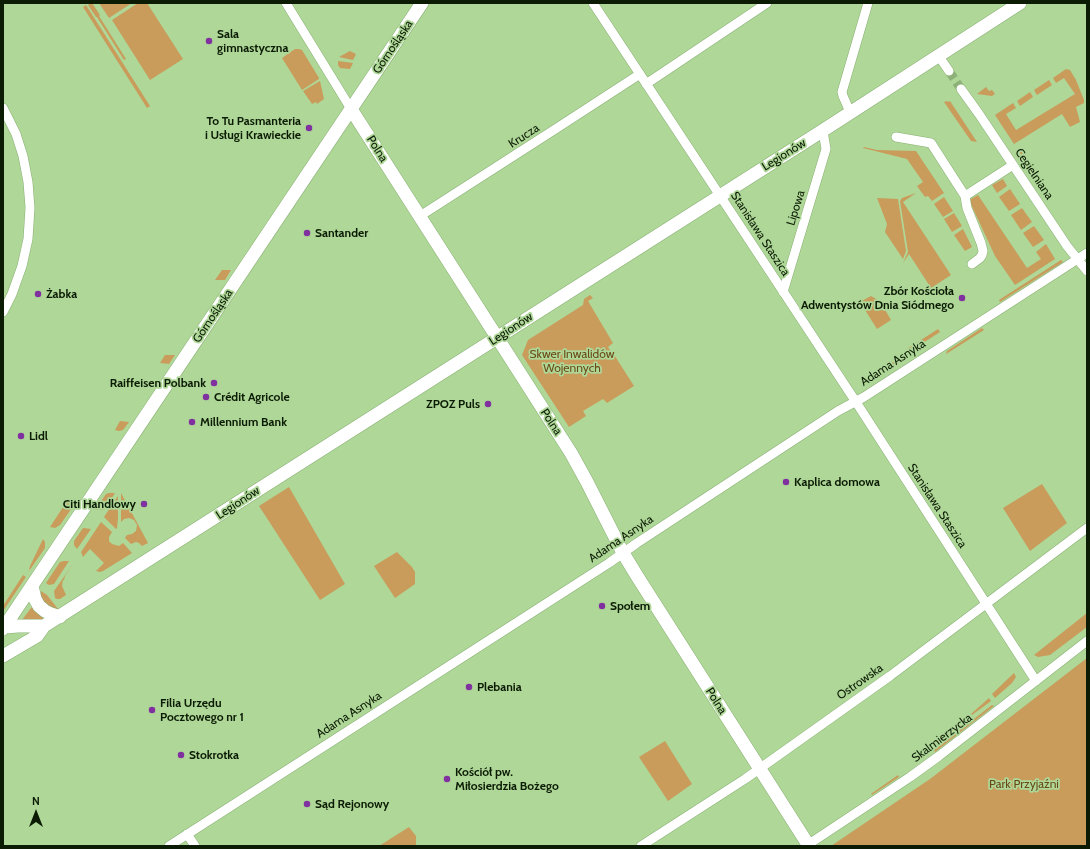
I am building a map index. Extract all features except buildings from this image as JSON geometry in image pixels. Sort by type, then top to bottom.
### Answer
[{"type":"street","name":"Polna","points":[[286,3],[351,109],[571,453],[623,553],[641,583],[808,846]]},
{"type":"street","name":"Górnośląska","points":[[4,628],[422,3]]},
{"type":"street","name":"Stanisława Staszica","points":[[593,3],[856,402],[1036,681]]},
{"type":"street","points":[[646,84],[767,3]]},
{"type":"street","points":[[850,112],[842,92],[868,3]]},
{"type":"street","name":"Legionów","points":[[3,656],[37,636],[44,626],[822,131],[1020,3]]},
{"type":"street","points":[[938,56],[949,71]]},
{"type":"street","name":"Krucza","points":[[420,216],[640,74]]},
{"type":"street","name":"Cegielniana","points":[[961,89],[1067,246],[1087,271]]},
{"type":"street","points":[[3,108],[16,134],[23,156],[28,182],[30,214],[28,239],[22,266],[15,287],[3,312]]},
{"type":"street","name":"Lipowa","points":[[783,292],[826,149],[822,131]]},
{"type":"street","points":[[896,137],[931,143],[966,196],[967,208],[983,251],[980,258],[972,264]]},
{"type":"street","points":[[966,196],[1013,165]]},
{"type":"street","name":"Adama Asnyka","points":[[169,846],[584,579],[838,411],[856,402],[1087,253]]},
{"type":"street","name":"Ostrowska","points":[[641,846],[759,768],[890,676],[1087,528]]},
{"type":"street","points":[[32,586],[35,599],[39,606],[45,611],[60,617]]},
{"type":"street","points":[[4,628],[18,626],[44,626]]},
{"type":"street","points":[[4,628],[11,635],[24,643]]},
{"type":"street","name":"Skalmierzycka","points":[[808,846],[939,756],[1087,642]]},
{"type":"street","points":[[187,834],[195,846]]},
{"type":"green space","points":[[91,3],[100,15],[99,16],[126,59],[124,60],[88,5]]},
{"type":"green space","points":[[99,3],[132,3],[109,18]]},
{"type":"green space","points":[[138,3],[147,3],[183,59],[150,80],[112,20]]},
{"type":"green space","points":[[86,5],[150,106],[147,108],[83,7]]},
{"type":"green space","points":[[295,49],[302,50],[319,78],[302,90],[282,58]]},
{"type":"green space","points":[[350,51],[356,54],[353,60],[339,57]]},
{"type":"green space","points":[[338,61],[353,63],[350,69],[340,68]]},
{"type":"green space","points":[[1066,69],[1070,70],[1076,80],[1084,100],[1084,103],[1076,107],[1080,122],[1070,127],[1062,114],[1014,144],[995,115],[1013,103],[1016,108],[1006,114],[1016,130],[1075,94],[1064,78],[1056,83],[1053,78]]},
{"type":"green space","points":[[1049,80],[1052,85],[1037,95],[1034,90]]},
{"type":"green space","points":[[320,81],[324,99],[317,104],[316,102],[312,104],[303,91]]},
{"type":"green space","points":[[986,87],[989,91],[992,90],[995,94],[992,96],[977,94]]},
{"type":"green space","points":[[1030,92],[1033,97],[1020,106],[1017,101]]},
{"type":"green space","points":[[950,101],[977,142],[971,141],[944,102]]},
{"type":"green space","points":[[863,148],[877,150],[916,151],[944,193],[932,201],[928,196],[925,197],[917,186],[923,182],[907,159]]},
{"type":"green space","points":[[1020,149],[1034,171],[1032,172],[1018,150]]},
{"type":"green space","points":[[1003,179],[1007,186],[997,193],[992,185]]},
{"type":"green space","points":[[1010,189],[1020,204],[1009,211],[999,197]]},
{"type":"green space","points":[[916,193],[903,202],[951,275],[931,288],[909,254],[903,263],[908,252],[900,201],[902,198]]},
{"type":"green space","points":[[978,195],[1027,268],[1041,259],[1036,252],[1046,244],[1055,259],[1015,285],[995,256],[969,200]]},
{"type":"green space","points":[[944,197],[953,211],[943,217],[934,204]]},
{"type":"green space","points":[[877,198],[898,199],[906,251],[903,259],[885,232],[887,224]]},
{"type":"green space","points":[[1022,208],[1032,222],[1021,230],[1011,215]]},
{"type":"green space","points":[[954,213],[962,226],[952,232],[944,219]]},
{"type":"green space","points":[[1034,226],[1044,240],[1033,247],[1023,233]]},
{"type":"green space","points":[[963,229],[972,247],[965,251],[954,235]]},
{"type":"green space","points":[[1061,260],[1063,262],[1000,302],[999,300]]},
{"type":"green space","points":[[222,270],[231,270],[225,280],[215,280]]},
{"type":"green space","name":"Skwer Inwalidów Wojennych","points":[[590,295],[593,298],[588,301],[613,343],[608,347],[634,386],[607,403],[603,399],[583,411],[586,416],[569,427],[522,355],[528,340],[583,305],[584,299]]},
{"type":"green space","points":[[871,296],[880,301],[891,320],[877,329],[860,302]]},
{"type":"green space","points":[[982,328],[984,330],[946,354],[947,351]]},
{"type":"green space","points":[[938,329],[940,332],[909,352],[907,349]]},
{"type":"green space","points":[[904,354],[907,358],[888,370],[887,367],[890,364]]},
{"type":"green space","points":[[165,355],[175,355],[169,364],[160,363]]},
{"type":"green space","points":[[120,421],[129,422],[123,430],[115,430]]},
{"type":"green space","points":[[1042,484],[1067,523],[1030,551],[1003,508]]},
{"type":"green space","points":[[289,487],[345,584],[320,600],[259,506]]},
{"type":"green space","points":[[115,493],[104,510],[95,510],[106,494]]},
{"type":"green space","points":[[121,493],[148,543],[142,546],[136,542],[131,544],[125,538],[127,535],[136,531],[137,525],[134,520],[129,518],[124,519],[121,522]]},
{"type":"green space","points":[[118,496],[118,518],[116,529],[104,517]]},
{"type":"green space","points":[[67,501],[76,502],[60,525],[55,528],[50,527]]},
{"type":"green space","points":[[101,522],[112,532],[109,537],[109,541],[112,544],[119,546],[123,543],[132,553],[100,572],[96,571],[104,563],[90,549],[83,557],[81,552]]},
{"type":"green space","points":[[83,528],[91,529],[77,549],[74,545],[74,541]]},
{"type":"green space","points":[[43,539],[45,542],[45,548],[29,571],[30,566]]},
{"type":"green space","points":[[397,552],[415,572],[415,584],[395,598],[374,566]]},
{"type":"green space","points":[[69,561],[54,584],[49,585],[46,583],[60,562]]},
{"type":"green space","points":[[73,564],[63,580],[62,586],[66,595],[60,599],[57,599],[55,598],[54,591]]},
{"type":"green space","points":[[23,575],[26,577],[3,611],[3,606]]},
{"type":"green space","points":[[41,591],[47,595],[58,609],[52,609],[41,600]]},
{"type":"green space","points":[[33,607],[44,618],[37,621],[22,620],[31,608]]},
{"type":"green space","points":[[1087,613],[1087,627],[1050,655],[1038,657],[1034,655]]},
{"type":"green space","name":"Park Przyjaźni","points":[[1087,658],[1087,846],[831,846],[930,779]]},
{"type":"green space","points":[[1014,673],[1016,677],[1012,683],[995,698],[992,694]]},
{"type":"green space","points":[[989,698],[991,701],[972,715],[971,714]]},
{"type":"green space","points":[[992,705],[994,706],[935,752],[934,750]]},
{"type":"green space","points":[[665,741],[692,784],[668,801],[639,757]]},
{"type":"green space","points":[[898,775],[899,777],[872,795],[871,794]]},
{"type":"green space","points":[[409,827],[416,836],[416,846],[379,846]]},
{"type":"tunnel","points":[[949,71],[961,89]]},
{"type":"place","name":"Sala gimnastyczna","points":[[209,41]]},
{"type":"place","name":"To Tu Pasmanteria i Usługi Krawieckie","points":[[309,128]]},
{"type":"place","name":"Santander","points":[[307,233]]},
{"type":"place","name":"Żabka","points":[[38,294]]},
{"type":"place","name":"Zbór Kościoła Adwentystów Dnia Siódmego","points":[[962,298]]},
{"type":"place","name":"Raiffeisen Polbank","points":[[214,383]]},
{"type":"place","name":"Crédit Agricole","points":[[206,397]]},
{"type":"place","name":"ZPOZ Puls","points":[[488,404]]},
{"type":"place","name":"Millennium Bank","points":[[192,422]]},
{"type":"place","name":"Lidl","points":[[21,436]]},
{"type":"place","name":"Kaplica domowa","points":[[786,482]]},
{"type":"place","name":"Citi Handlowy","points":[[144,504]]},
{"type":"place","name":"Społem","points":[[602,606]]},
{"type":"place","name":"Plebania","points":[[469,687]]},
{"type":"place","name":"Filia Urzędu Pocztowego nr 1","points":[[152,710]]},
{"type":"place","name":"Stokrotka","points":[[181,755]]},
{"type":"place","name":"Kościół pw. Miłosierdzia Bożego","points":[[447,779]]},
{"type":"place","name":"Sąd Rejonowy","points":[[307,804]]}]
